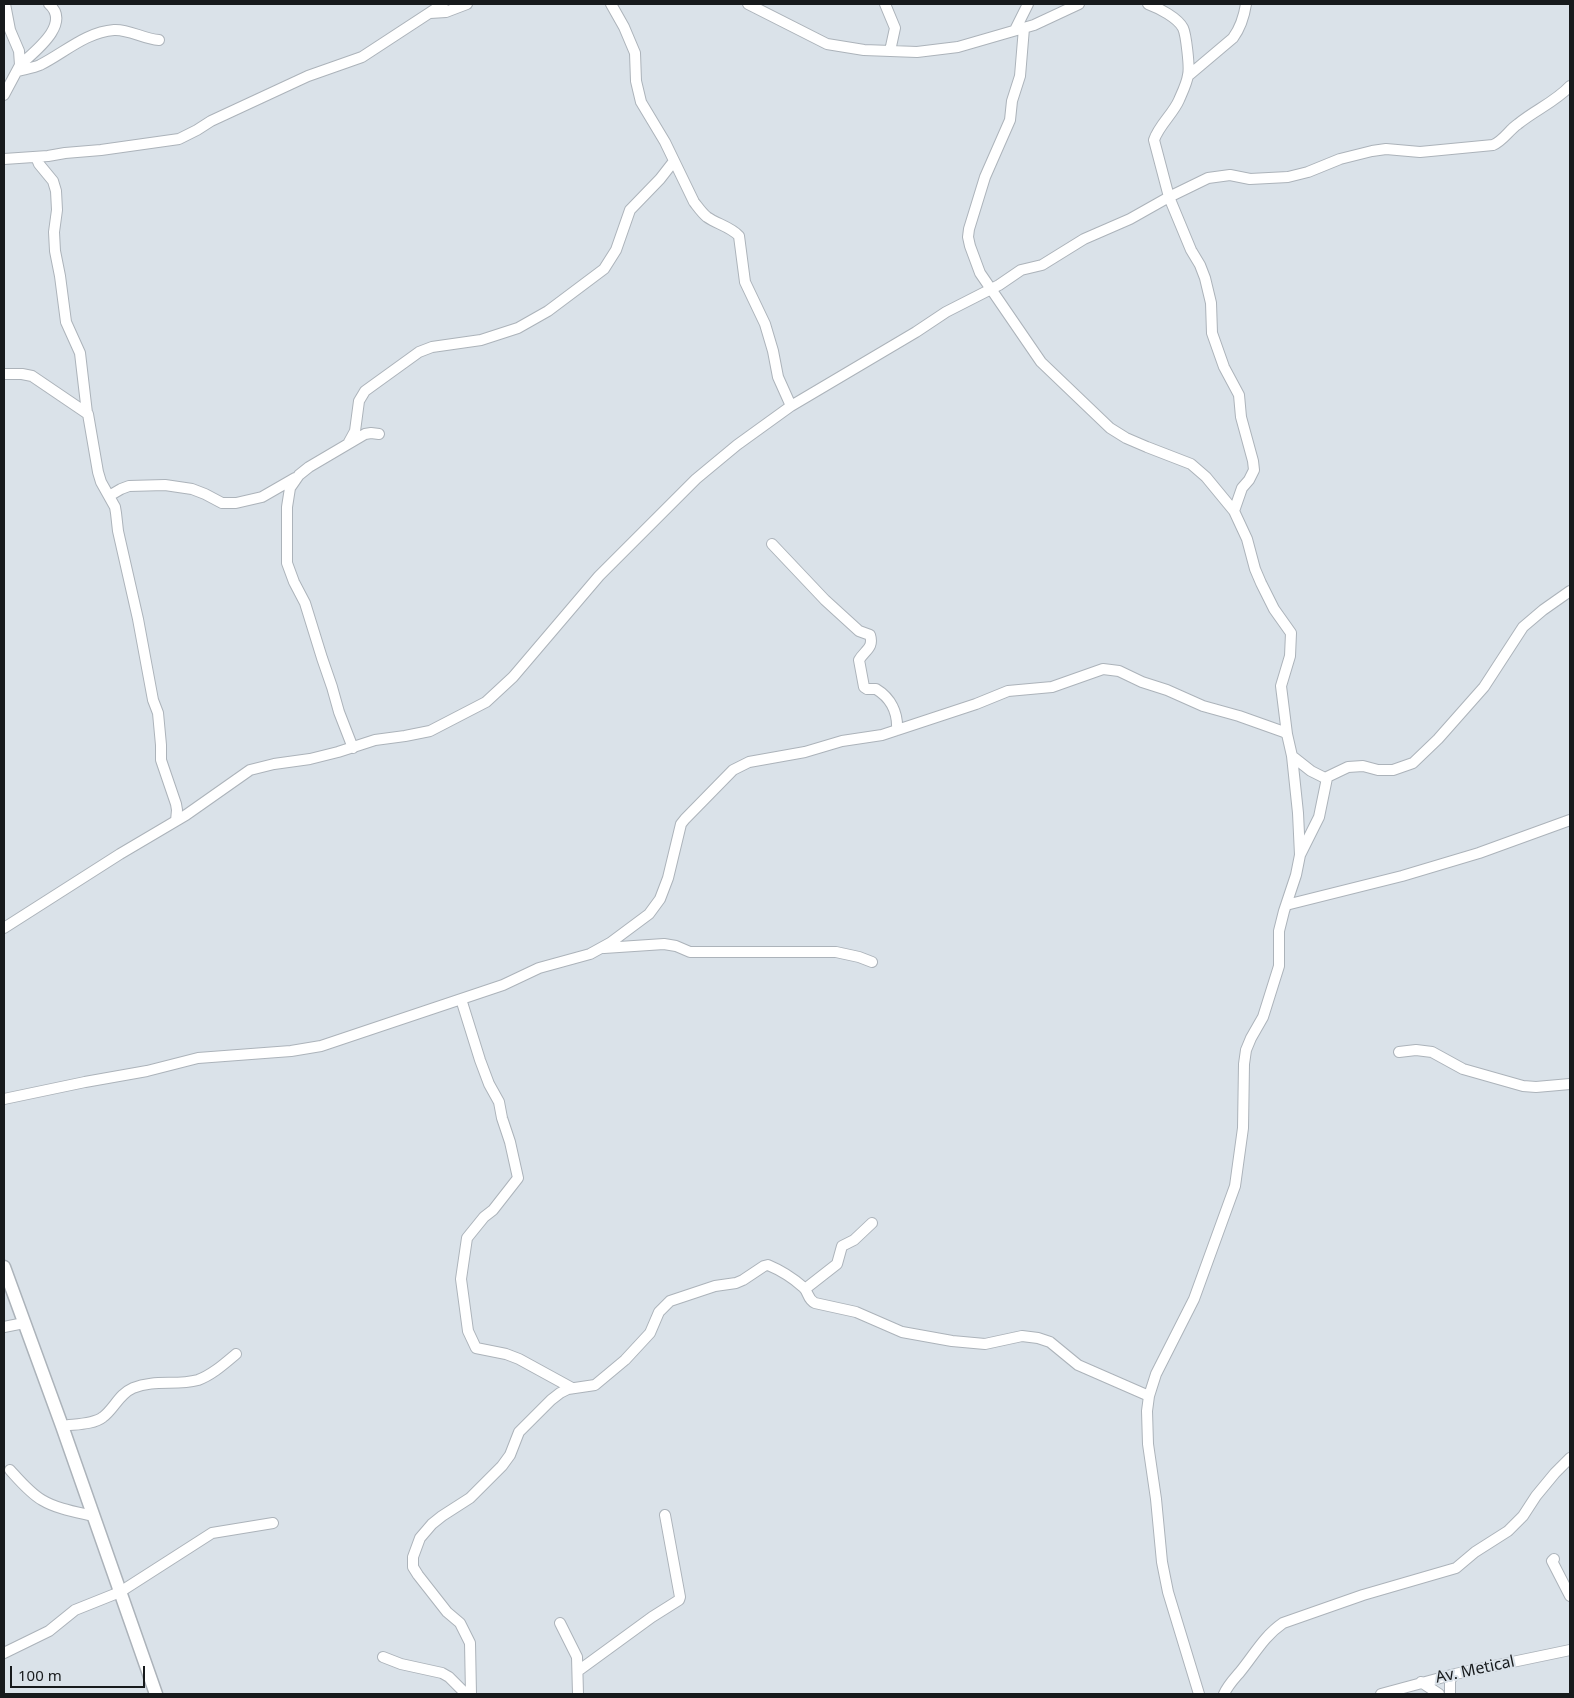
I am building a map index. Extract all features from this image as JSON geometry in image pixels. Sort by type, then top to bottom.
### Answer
[{"type":"street","points":[[5,4],[10,30],[18,51],[19,68]]},
{"type":"street","points":[[4,95],[19,68],[52,34],[56,22],[53,8],[49,4]]},
{"type":"street","points":[[4,159],[101,150],[179,139],[211,121],[308,76],[362,57],[443,4]]},
{"type":"street","points":[[430,13],[446,12],[467,4]]},
{"type":"street","points":[[611,4],[624,27],[634,53],[636,80],[641,102],[674,161],[694,202],[703,214],[735,232],[738,236],[745,282],[764,324],[778,377],[791,406]]},
{"type":"street","points":[[748,4],[827,44],[864,50],[890,51],[937,51],[958,47],[1045,21],[1079,4]]},
{"type":"street","points":[[885,4],[895,28],[890,51]]},
{"type":"street","points":[[1028,4],[1020,29],[1020,76],[1012,101],[1010,120],[985,177],[968,237],[978,268],[1041,362],[1110,428],[1126,438],[1191,464],[1206,477],[1234,511],[1247,539],[1261,583],[1274,609],[1291,633],[1290,656],[1281,686],[1287,734],[1292,756],[1300,856]]},
{"type":"street","points":[[1148,4],[1163,11],[1184,29],[1188,76],[1178,102],[1154,140],[1169,197],[1205,278],[1212,309],[1212,332],[1224,367],[1239,395],[1241,417],[1254,461],[1254,470],[1239,494],[1234,511]]},
{"type":"street","points":[[1188,76],[1228,44],[1238,32],[1244,17],[1246,4]]},
{"type":"street","points":[[19,68],[40,65],[77,43],[102,32],[126,31],[149,40],[159,40]]},
{"type":"street","points":[[5,926],[176,821],[245,773],[256,768],[310,759],[354,748],[375,740],[430,731],[486,702],[518,671],[599,576],[696,478],[737,444],[791,406],[916,332],[946,312],[991,290],[1021,270],[1042,265],[1084,239],[1130,219],[1208,178],[1225,175],[1250,178],[1288,177],[1308,172],[1340,159],[1386,149],[1414,153],[1494,145],[1517,124],[1559,97],[1570,86]]},
{"type":"street","points":[[36,157],[39,164],[53,181],[56,191],[55,250],[66,322],[80,353],[87,413],[98,472],[116,513],[118,531],[138,618],[153,700],[158,713],[161,760],[178,810],[176,821]]},
{"type":"street","points":[[349,442],[355,431],[359,401],[365,391],[419,352],[432,347],[481,340],[518,328],[548,311],[604,269],[616,250],[630,210],[660,179],[674,161]]},
{"type":"street","points":[[4,374],[32,376],[41,380],[72,405],[87,413]]},
{"type":"street","points":[[109,496],[129,486],[165,485],[181,489],[192,489],[222,503],[236,503],[262,497],[299,475],[319,459],[365,434],[371,432],[379,434]]},
{"type":"street","points":[[299,475],[290,488],[287,501],[288,563],[294,582],[305,603],[339,712],[354,748]]},
{"type":"street","points":[[772,544],[830,605],[859,631],[870,635],[871,646],[859,660],[864,687],[876,689],[888,699],[898,718],[898,730]]},
{"type":"street","points":[[1327,778],[1348,767],[1363,766],[1378,770],[1394,770],[1413,763],[1438,739],[1484,687],[1523,627],[1570,591]]},
{"type":"street","points":[[4,1099],[156,1069],[198,1058],[291,1052],[321,1046],[518,979],[549,964],[573,959],[603,948],[642,920],[655,907],[668,878],[681,824],[733,770],[740,765],[758,759],[805,752],[898,730],[976,704],[1008,691],[1052,687],[1103,669],[1119,671],[1203,706],[1279,729],[1287,734]]},
{"type":"street","points":[[1292,756],[1311,771],[1327,778]]},
{"type":"street","points":[[1199,1694],[1168,1592],[1162,1562],[1148,1444],[1147,1411],[1149,1396],[1156,1374],[1194,1299],[1235,1186],[1243,1128],[1246,1050],[1263,1017],[1279,966],[1279,931],[1300,856],[1319,817],[1327,778]]},
{"type":"street","points":[[1286,905],[1402,876],[1479,853],[1570,820]]},
{"type":"street","points":[[603,948],[664,944],[676,946],[690,952],[836,952],[872,962]]},
{"type":"street","points":[[460,999],[489,1084],[499,1102],[518,1178],[493,1210],[484,1217],[466,1238],[461,1279],[468,1332],[476,1348],[506,1354],[519,1359],[572,1388]]},
{"type":"street","points":[[1399,1052],[1416,1050],[1432,1052],[1463,1069],[1522,1086],[1536,1087],[1570,1084]]},
{"type":"street","points":[[805,1289],[837,1264],[842,1246],[854,1240],[872,1223]]},
{"type":"street","points":[[470,1694],[470,1642],[460,1623],[447,1612],[414,1571],[412,1562],[420,1538],[432,1524],[470,1498],[502,1466],[510,1455],[520,1432],[560,1393],[572,1388],[595,1385],[625,1360],[650,1333],[659,1312],[670,1301],[715,1286],[736,1283],[766,1265],[790,1278],[805,1289],[811,1301],[856,1312],[902,1332],[971,1344],[985,1344],[1022,1336],[1038,1338],[1050,1342],[1078,1366],[1149,1396]]},
{"type":"street","points":[[4,1267],[156,1694]]},
{"type":"street","points":[[4,1327],[24,1322]]},
{"type":"street","points":[[62,1426],[98,1420],[126,1392],[134,1388],[158,1382],[191,1381],[205,1377],[213,1373],[236,1354]]},
{"type":"street","points":[[1224,1694],[1252,1654],[1283,1623],[1363,1595],[1456,1568],[1475,1552],[1508,1531],[1523,1516],[1536,1496],[1570,1458]]},
{"type":"street","points":[[10,1470],[26,1488],[42,1500],[93,1516]]},
{"type":"street","points":[[578,1671],[652,1617],[679,1600],[665,1515]]},
{"type":"street","points":[[4,1653],[49,1631],[75,1610],[120,1592],[212,1533],[273,1523]]},
{"type":"street","points":[[1554,1559],[1552,1561],[1554,1566],[1570,1596]]},
{"type":"street","points":[[560,1623],[577,1658],[578,1694]]},
{"type":"street","name":"Av. Metical","points":[[1381,1694],[1455,1674],[1570,1650]]},
{"type":"street","points":[[383,1657],[401,1664],[442,1673],[449,1677],[466,1694]]},
{"type":"street","points":[[1450,1694],[1450,1680],[1455,1674]]},
{"type":"street","points":[[1421,1682],[1439,1694]]}]
